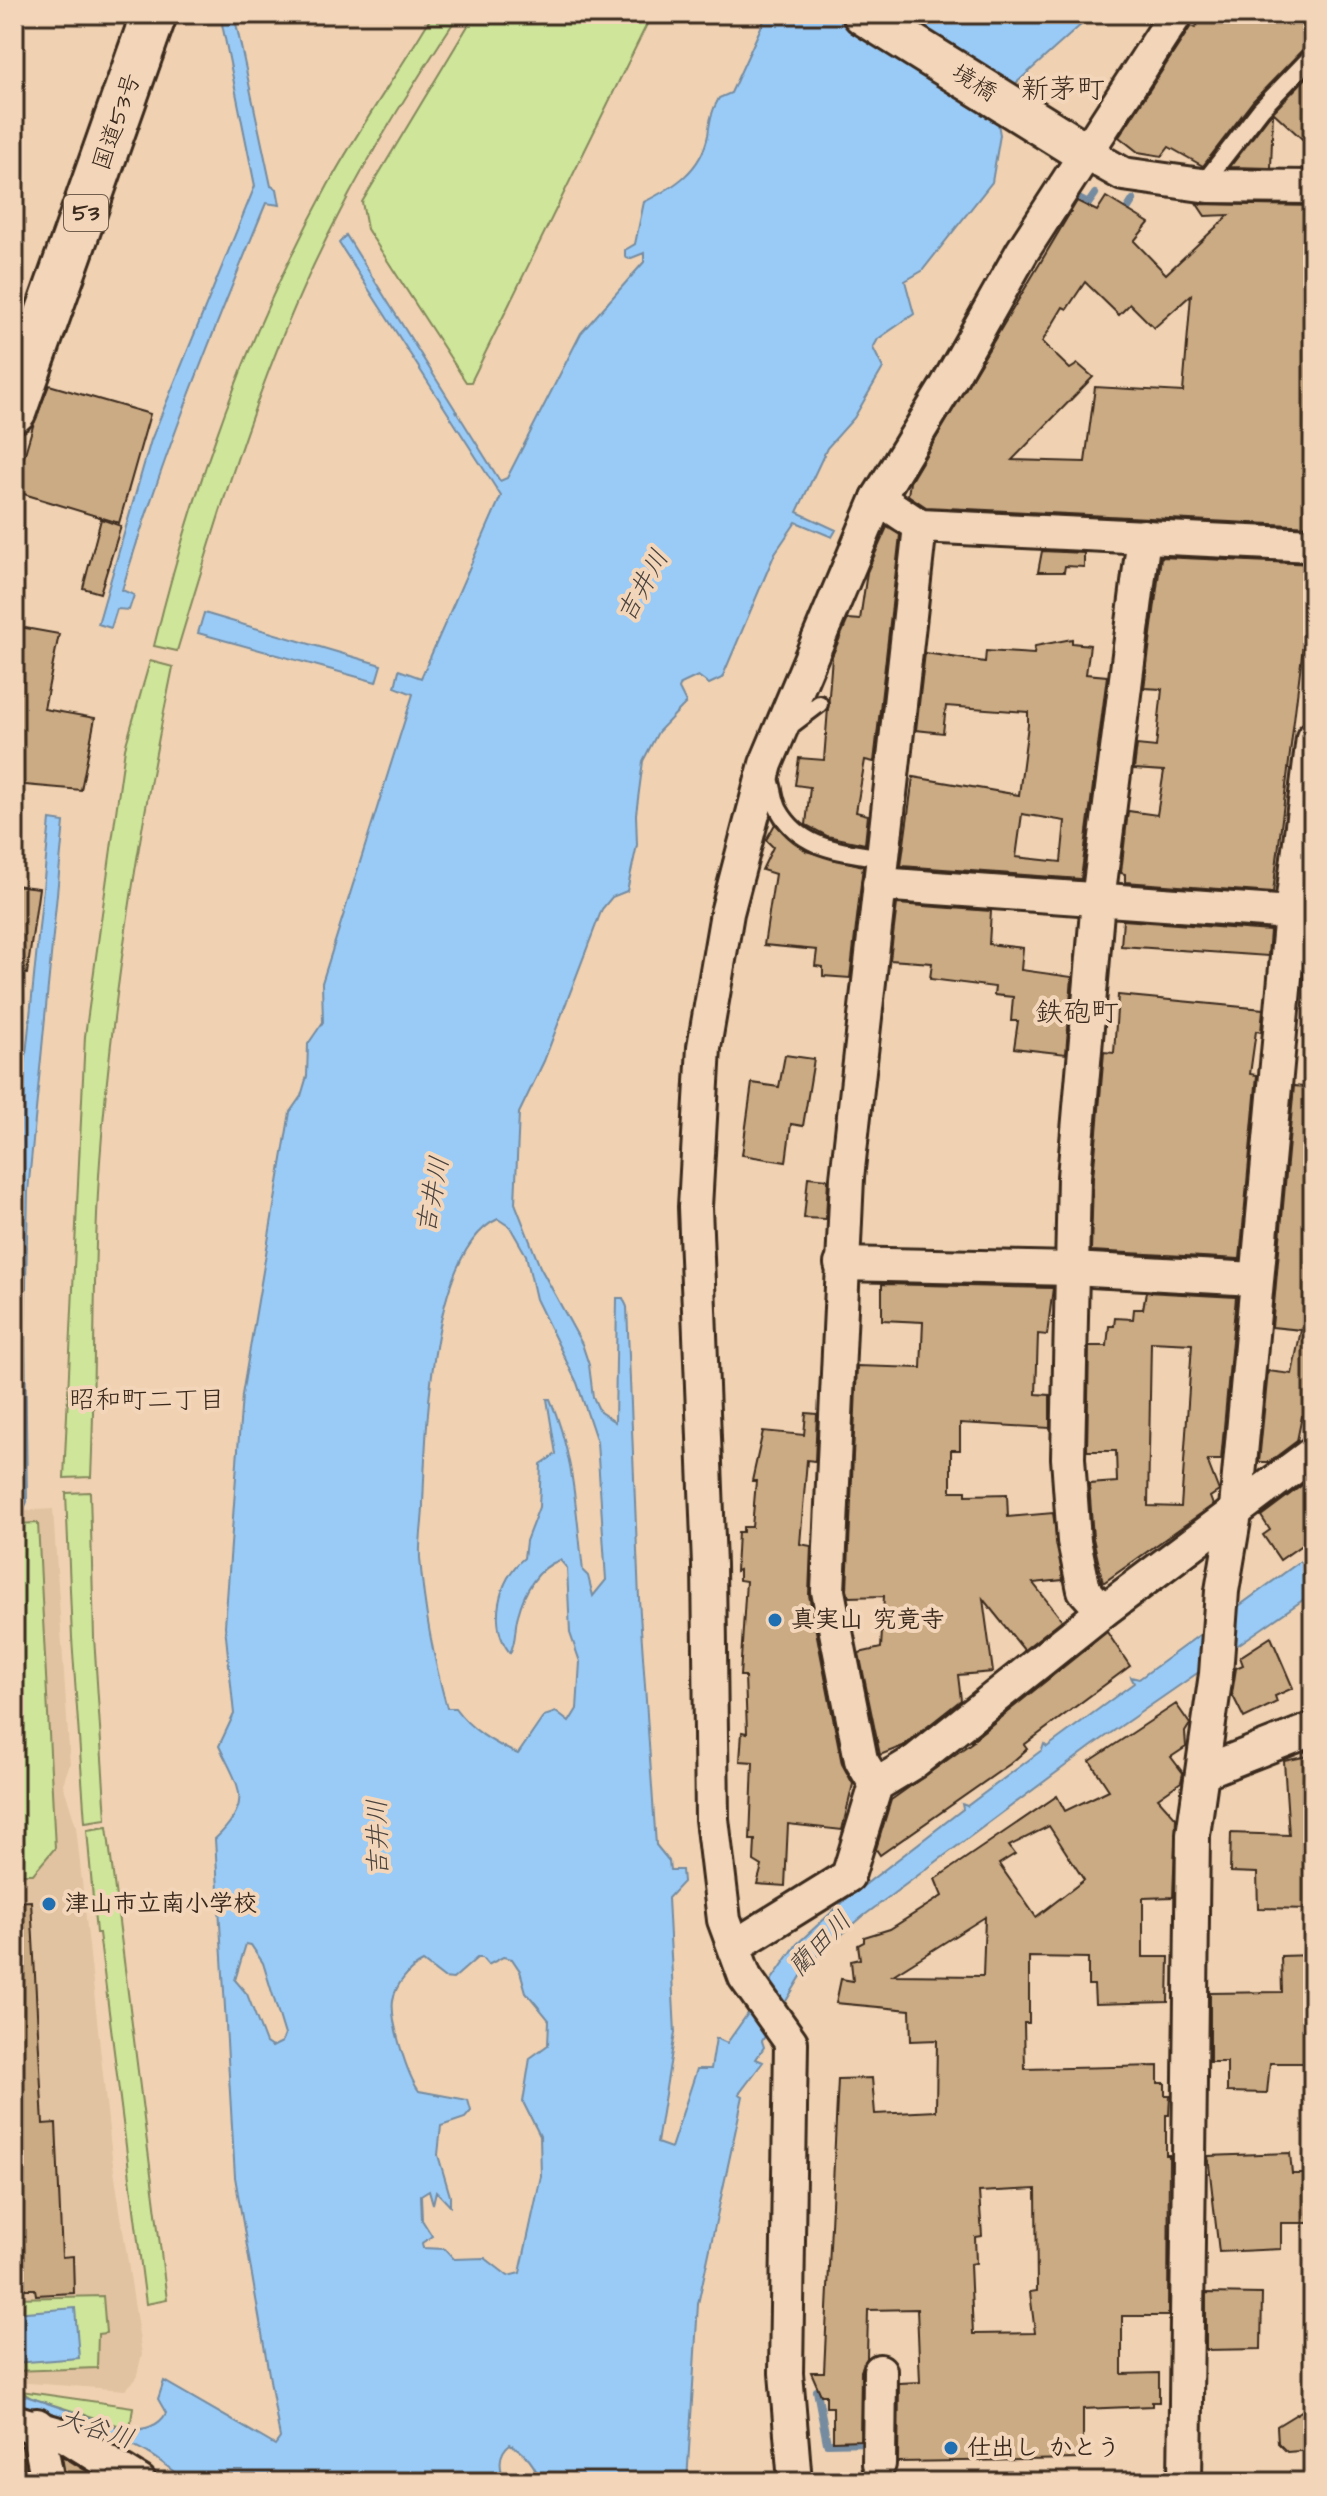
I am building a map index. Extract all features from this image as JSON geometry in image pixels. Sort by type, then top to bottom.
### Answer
[{"type":"highway","name":"国道53号","points":[[14,410],[154,14]]},
{"type":"street","name":"境橋","points":[[863,14],[1084,152]]},
{"type":"street","points":[[795,2482],[786,2373],[791,2042],[745,1977],[724,1920],[718,1891],[712,1819],[709,1565],[695,1207],[704,1047],[727,913],[764,771],[878,498],[1084,152],[1176,14]]},
{"type":"street","points":[[1084,152],[1123,174],[1202,185],[1313,187]]},
{"type":"street","points":[[878,498],[920,526],[1313,545]]},
{"type":"street","points":[[876,1785],[861,1760],[828,1591],[841,1264],[880,871],[920,526]]},
{"type":"street","points":[[1103,1611],[1084,1590],[1074,1541],[1068,1458],[1072,1269],[1080,1085],[1098,900],[1144,536]]},
{"type":"street","points":[[1185,2482],[1193,1835],[1216,1674],[1222,1591],[1236,1508],[1291,913],[1313,738]]},
{"type":"street","points":[[880,871],[1098,900],[1291,913]]},
{"type":"street","points":[[841,1264],[1072,1269],[1255,1279]]},
{"type":"street","points":[[735,1946],[848,1876],[876,1785],[914,1762],[1103,1611],[1313,1453]]},
{"type":"street","points":[[1203,1772],[1313,1729]]},
{"type":"street","points":[[879,2464],[880,2371]]},
{"type":"street","points":[[26,2423],[48,2482]]},
{"type":"street","points":[[26,2423],[66,2436],[140,2482]]},
{"type":"lane","points":[[1306,14],[1313,21]]},
{"type":"lane","points":[[1202,185],[1261,109],[1313,55]]},
{"type":"lane","points":[[781,725],[790,726],[819,704]]},
{"type":"lane","points":[[764,771],[771,777],[780,811],[801,837],[880,871]]},
{"type":"shaded area","name":"津山市立南小学校","points":[[53,1509],[70,1763],[63,1784],[76,1826],[112,2157],[142,2354],[136,2379],[125,2390],[14,2382],[14,1511]]},
{"type":"green space","points":[[433,14],[459,14],[367,161],[290,318],[248,427],[177,651],[154,646],[205,468],[273,295],[340,163]]},
{"type":"green space","points":[[475,14],[649,14],[649,20],[471,382],[466,382],[367,229],[362,202]]},
{"type":"green space","points":[[150,661],[173,667],[128,913],[105,1099],[96,1240],[91,1477],[64,1478],[85,1036],[125,748]]},
{"type":"green space","points":[[90,1492],[94,1637],[106,1819],[85,1822],[66,1493]]},
{"type":"green space","points":[[38,1523],[55,1848],[33,1874],[14,1874],[14,1524]]},
{"type":"green space","points":[[107,1827],[167,2300],[146,2304],[99,1933],[96,1933],[87,1830]]},
{"type":"green space","points":[[103,2296],[106,2333],[98,2334],[97,2368],[14,2371],[14,2298]]},
{"type":"green space","points":[[21,2391],[133,2407],[130,2429],[31,2398]]},
{"type":"water","points":[[220,14],[234,14],[271,186],[277,189],[280,205],[266,203],[227,299],[137,541],[122,590],[134,595],[129,610],[117,609],[111,628],[98,624],[151,440],[255,186]]},
{"type":"water","points":[[767,14],[1093,14],[1015,84],[998,123],[1000,135],[992,182],[922,271],[905,281],[914,314],[878,339],[873,348],[883,368],[854,418],[827,448],[797,512],[836,530],[832,537],[796,522],[775,553],[722,678],[709,684],[698,676],[681,684],[679,689],[686,703],[658,732],[643,761],[636,814],[637,845],[627,891],[612,897],[602,909],[544,1061],[519,1113],[515,1203],[540,1267],[582,1344],[589,1365],[593,1397],[600,1412],[615,1422],[617,1298],[623,1298],[627,1307],[639,1599],[656,1845],[669,1861],[670,1870],[682,1870],[683,1882],[668,1898],[675,2033],[657,2143],[671,2148],[697,2069],[711,2069],[716,2038],[727,2043],[797,1944],[854,1892],[854,1885],[858,1890],[963,1809],[962,1804],[967,1806],[1042,1750],[1044,1744],[1047,1747],[1134,1683],[1131,1677],[1139,1679],[1313,1552],[1313,1593],[1092,1746],[862,1917],[809,1963],[762,2041],[764,2047],[756,2059],[763,2062],[739,2094],[743,2096],[698,2304],[687,2482],[538,2482],[529,2460],[510,2444],[501,2457],[504,2482],[190,2482],[153,2456],[117,2438],[14,2412],[14,2392],[129,2431],[150,2426],[163,2418],[166,2413],[158,2399],[164,2381],[275,2445],[280,2438],[235,2177],[215,1839],[235,1815],[239,1804],[237,1784],[219,1746],[234,1714],[225,1626],[242,1395],[290,1112],[301,1096],[307,1076],[308,1044],[323,1022],[322,983],[413,694],[395,687],[399,670],[421,678],[501,496],[339,243],[346,235],[500,481],[507,478],[581,333],[644,262],[644,253],[629,259],[625,257],[625,250],[635,244],[644,202],[676,184],[693,168],[704,148],[716,103],[719,98],[731,93]],"holes":[[[498,1219],[510,1227],[526,1255],[536,1299],[577,1383],[597,1442],[606,1580],[593,1596],[588,1576],[583,1571],[573,1484],[564,1441],[550,1399],[547,1399],[556,1454],[541,1464],[539,1507],[526,1541],[524,1558],[502,1590],[499,1630],[510,1653],[528,1590],[538,1575],[560,1560],[567,1568],[570,1633],[580,1662],[577,1709],[569,1722],[556,1712],[544,1716],[518,1754],[483,1735],[455,1708],[447,1708],[430,1634],[420,1558],[430,1393],[445,1305],[458,1267],[475,1237]],[[246,1944],[251,1945],[263,1963],[285,2035],[282,2042],[272,2047],[266,2043],[247,1994],[235,1980]],[[503,1957],[512,1959],[520,1971],[526,1992],[549,2020],[548,2045],[530,2058],[523,2102],[540,2136],[541,2176],[520,2273],[508,2276],[485,2258],[454,2259],[445,2249],[423,2248],[422,2243],[432,2236],[422,2220],[421,2195],[429,2190],[433,2204],[436,2191],[450,2206],[438,2155],[441,2126],[465,2118],[471,2111],[468,2100],[419,2091],[400,2047],[393,2009],[400,1983],[423,1962],[444,1978],[453,1979],[477,1958],[482,1958],[488,1965]]]},
{"type":"water","points":[[204,613],[381,665],[376,682],[198,633]]},
{"type":"water","points":[[50,820],[64,822],[28,1192],[25,1333],[27,1502],[24,1508],[14,1508],[14,1225],[21,1104]]},
{"type":"water","points":[[75,2308],[79,2358],[14,2363],[14,2313]]},
{"type":"building","points":[[1205,14],[1217,23],[1223,14],[1295,14],[1305,29],[1313,32],[1313,44],[1305,47],[1253,101],[1203,166],[1169,147],[1162,156],[1138,152],[1119,137],[1191,26],[1195,28]]},
{"type":"building","points":[[1313,71],[1313,149],[1273,112],[1271,168],[1230,167],[1269,116]]},
{"type":"building","points":[[1106,197],[1149,223],[1134,241],[1166,274],[1229,215],[1205,216],[1197,204],[1313,206],[1313,526],[926,507],[908,495],[910,482],[1077,201],[1097,211]],"holes":[[[1085,282],[1119,315],[1130,304],[1154,328],[1191,295],[1183,392],[1095,387],[1085,462],[1012,460],[1093,377],[1078,364],[1070,369],[1042,342],[1063,307],[1067,309]]]},
{"type":"building","points":[[49,385],[150,414],[119,523],[14,491]]},
{"type":"building","points":[[101,519],[121,526],[100,593],[83,588]]},
{"type":"building","points":[[887,527],[900,535],[874,762],[865,760],[856,812],[868,815],[865,844],[827,836],[806,825],[810,787],[795,785],[799,758],[824,760],[832,656],[848,619],[860,620],[867,572]]},
{"type":"building","points":[[1042,551],[1084,553],[1084,567],[1065,566],[1064,572],[1038,572]]},
{"type":"building","points":[[1161,557],[1313,564],[1273,893],[1125,882],[1125,874],[1121,873],[1128,811],[1157,815],[1164,771],[1134,769],[1137,745],[1156,747],[1162,689],[1144,688]]},
{"type":"building","points":[[14,626],[59,634],[44,709],[95,718],[81,790],[14,784]]},
{"type":"building","points":[[1072,639],[1072,643],[1090,645],[1086,674],[1107,676],[1081,879],[901,866],[913,777],[1019,795],[1028,725],[1028,712],[946,706],[943,733],[916,730],[925,653],[985,662],[986,651],[1034,654],[1035,646]],"holes":[[[1022,814],[1065,821],[1061,862],[1016,857]]]},
{"type":"building","points":[[775,824],[806,851],[863,866],[850,978],[823,976],[823,967],[815,966],[817,950],[764,945],[775,874],[762,870],[773,847],[766,840]]},
{"type":"building","points":[[14,885],[39,888],[27,974],[14,973]]},
{"type":"building","points":[[897,904],[991,911],[989,944],[1023,948],[1021,970],[1072,977],[1066,1054],[1014,1048],[1018,1021],[1011,1021],[1013,997],[994,995],[995,987],[930,979],[932,963],[890,960]]},
{"type":"building","points":[[1123,920],[1270,931],[1268,956],[1121,946]]},
{"type":"building","points":[[1309,929],[1313,929],[1313,960],[1306,960]]},
{"type":"building","points":[[1118,995],[1263,1009],[1261,1032],[1256,1031],[1250,1074],[1257,1075],[1240,1259],[1091,1251],[1093,1178],[1104,1052],[1114,1053]]},
{"type":"building","points":[[785,1055],[814,1059],[803,1126],[791,1124],[786,1162],[742,1155],[752,1083],[779,1087]]},
{"type":"building","points":[[1294,1086],[1313,1088],[1311,1416],[1302,1416],[1297,1441],[1269,1462],[1259,1462],[1268,1371],[1292,1374],[1301,1330],[1272,1327]]},
{"type":"building","points":[[808,1177],[828,1179],[826,1219],[804,1218]]},
{"type":"building","points":[[882,1284],[1053,1288],[1047,1335],[1038,1334],[1036,1394],[1050,1395],[1050,1428],[960,1423],[960,1450],[951,1450],[951,1491],[966,1491],[966,1495],[1007,1494],[1008,1517],[1053,1513],[1063,1580],[1033,1583],[1062,1620],[1024,1650],[983,1599],[993,1672],[958,1675],[961,1700],[903,1746],[880,1755],[859,1653],[881,1648],[884,1596],[849,1597],[847,1590],[857,1366],[921,1368],[923,1322],[882,1320]]},
{"type":"building","points":[[1146,1292],[1236,1297],[1221,1460],[1207,1460],[1219,1491],[1210,1497],[1213,1505],[1103,1583],[1093,1538],[1089,1484],[1117,1482],[1116,1451],[1087,1451],[1089,1346],[1107,1346],[1109,1326],[1114,1326],[1115,1318],[1133,1319],[1134,1309],[1143,1309]],"holes":[[[1151,1342],[1192,1344],[1181,1507],[1148,1506]]]},
{"type":"building","points":[[806,1413],[817,1414],[815,1461],[807,1460],[800,1544],[811,1546],[809,1595],[842,1764],[853,1784],[842,1830],[788,1824],[785,1886],[757,1884],[762,1866],[754,1861],[755,1840],[750,1840],[753,1762],[740,1761],[742,1732],[747,1733],[745,1676],[740,1676],[746,1581],[739,1580],[739,1570],[736,1571],[738,1532],[743,1532],[743,1527],[752,1527],[756,1481],[752,1481],[763,1431],[804,1435]]},
{"type":"building","points":[[1313,1477],[1313,1537],[1280,1560],[1263,1535],[1270,1530],[1261,1516]]},
{"type":"building","points":[[1107,1632],[1130,1666],[1024,1745],[1027,1749],[1010,1764],[880,1855],[876,1849],[891,1800],[974,1741],[970,1742]]},
{"type":"building","points":[[1271,1637],[1293,1688],[1275,1696],[1277,1702],[1244,1718],[1232,1694],[1236,1668],[1243,1665],[1240,1657]]},
{"type":"building","points":[[1176,1704],[1190,1724],[1185,1732],[1186,1747],[1171,1757],[1183,1773],[1181,1782],[1158,1798],[1176,1818],[1173,1897],[1143,1898],[1143,1957],[1169,1957],[1168,2002],[1095,2004],[1094,1985],[1088,1985],[1088,1958],[1029,1957],[1029,2023],[1024,2023],[1025,2069],[1158,2066],[1158,2083],[1165,2083],[1165,2095],[1170,2095],[1169,2115],[1166,2115],[1166,2155],[1169,2155],[1168,2316],[1122,2316],[1122,2374],[1159,2373],[1159,2402],[1152,2402],[1152,2406],[1083,2409],[1083,2459],[898,2462],[899,2383],[920,2382],[917,2309],[868,2310],[867,2358],[861,2371],[860,2440],[833,2441],[833,2407],[826,2407],[826,2395],[821,2395],[811,2372],[824,2372],[838,2079],[872,2078],[875,2114],[936,2111],[937,2040],[911,2041],[910,2010],[836,2003],[841,1979],[853,1981],[851,1961],[860,1959],[858,1945],[864,1942],[864,1937],[890,1929],[942,1896],[935,1879],[1057,1796],[1065,1811],[1109,1790],[1090,1761]],"holes":[[[1049,1826],[1084,1880],[1036,1917],[999,1864],[1015,1854],[1009,1846]],[[985,1917],[983,1976],[893,1975]],[[1036,2189],[1037,2291],[1030,2292],[1035,2333],[973,2334],[970,2264],[976,2263],[975,2237],[982,2236],[979,2192]]]},
{"type":"building","points":[[1313,1755],[1313,1784],[1307,1784],[1308,1839],[1313,1839],[1313,1909],[1258,1908],[1257,1873],[1230,1872],[1231,1833],[1289,1835],[1284,1761]]},
{"type":"building","points":[[31,1901],[43,2124],[56,2123],[62,2257],[73,2256],[74,2293],[36,2295],[35,2289],[14,2289],[14,1902]]},
{"type":"building","points":[[1313,1955],[1310,2063],[1270,2063],[1267,2093],[1227,2092],[1227,2062],[1210,2062],[1210,1993],[1282,1992],[1281,1956]]},
{"type":"building","points":[[1290,2153],[1292,2174],[1313,2174],[1310,2223],[1281,2223],[1281,2249],[1219,2252],[1208,2156]]},
{"type":"building","points":[[1206,2293],[1262,2294],[1261,2349],[1206,2350]]},
{"type":"building","points":[[1313,2404],[1313,2450],[1287,2452],[1278,2443],[1277,2426]]},
{"type":"building","points":[[14,2446],[22,2446],[29,2482],[14,2482]]},
{"type":"building","points":[[62,2456],[104,2482],[66,2482]]},
{"type":"waterway","points":[[1070,194],[1088,204],[1095,194]]},
{"type":"waterway","points":[[1123,216],[1133,200]]},
{"type":"waterway","points":[[817,2391],[827,2443],[870,2442]]},
{"type":"place","name":"真実山 究竟寺","points":[[775,1620]]},
{"type":"place","name":"津山市立南小学校","points":[[49,1904]]},
{"type":"place","name":"仕出し かとう","points":[[951,2448]]},
{"type":"district","name":"新茅町","points":[[1063,89]]},
{"type":"district","name":"鉄砲町","points":[[1077,1012]]},
{"type":"district","name":"昭和町二丁目","points":[[147,1400]]},
{"type":"water label","name":"吉井川","points":[[643,586]]},
{"type":"water label","name":"吉井川","points":[[433,1195]]},
{"type":"water label","name":"吉井川","points":[[378,1838]]},
{"type":"water label","name":"藺田川","points":[[820,1944]]},
{"type":"water label","name":"大谷川","points":[[96,2429]]}]
